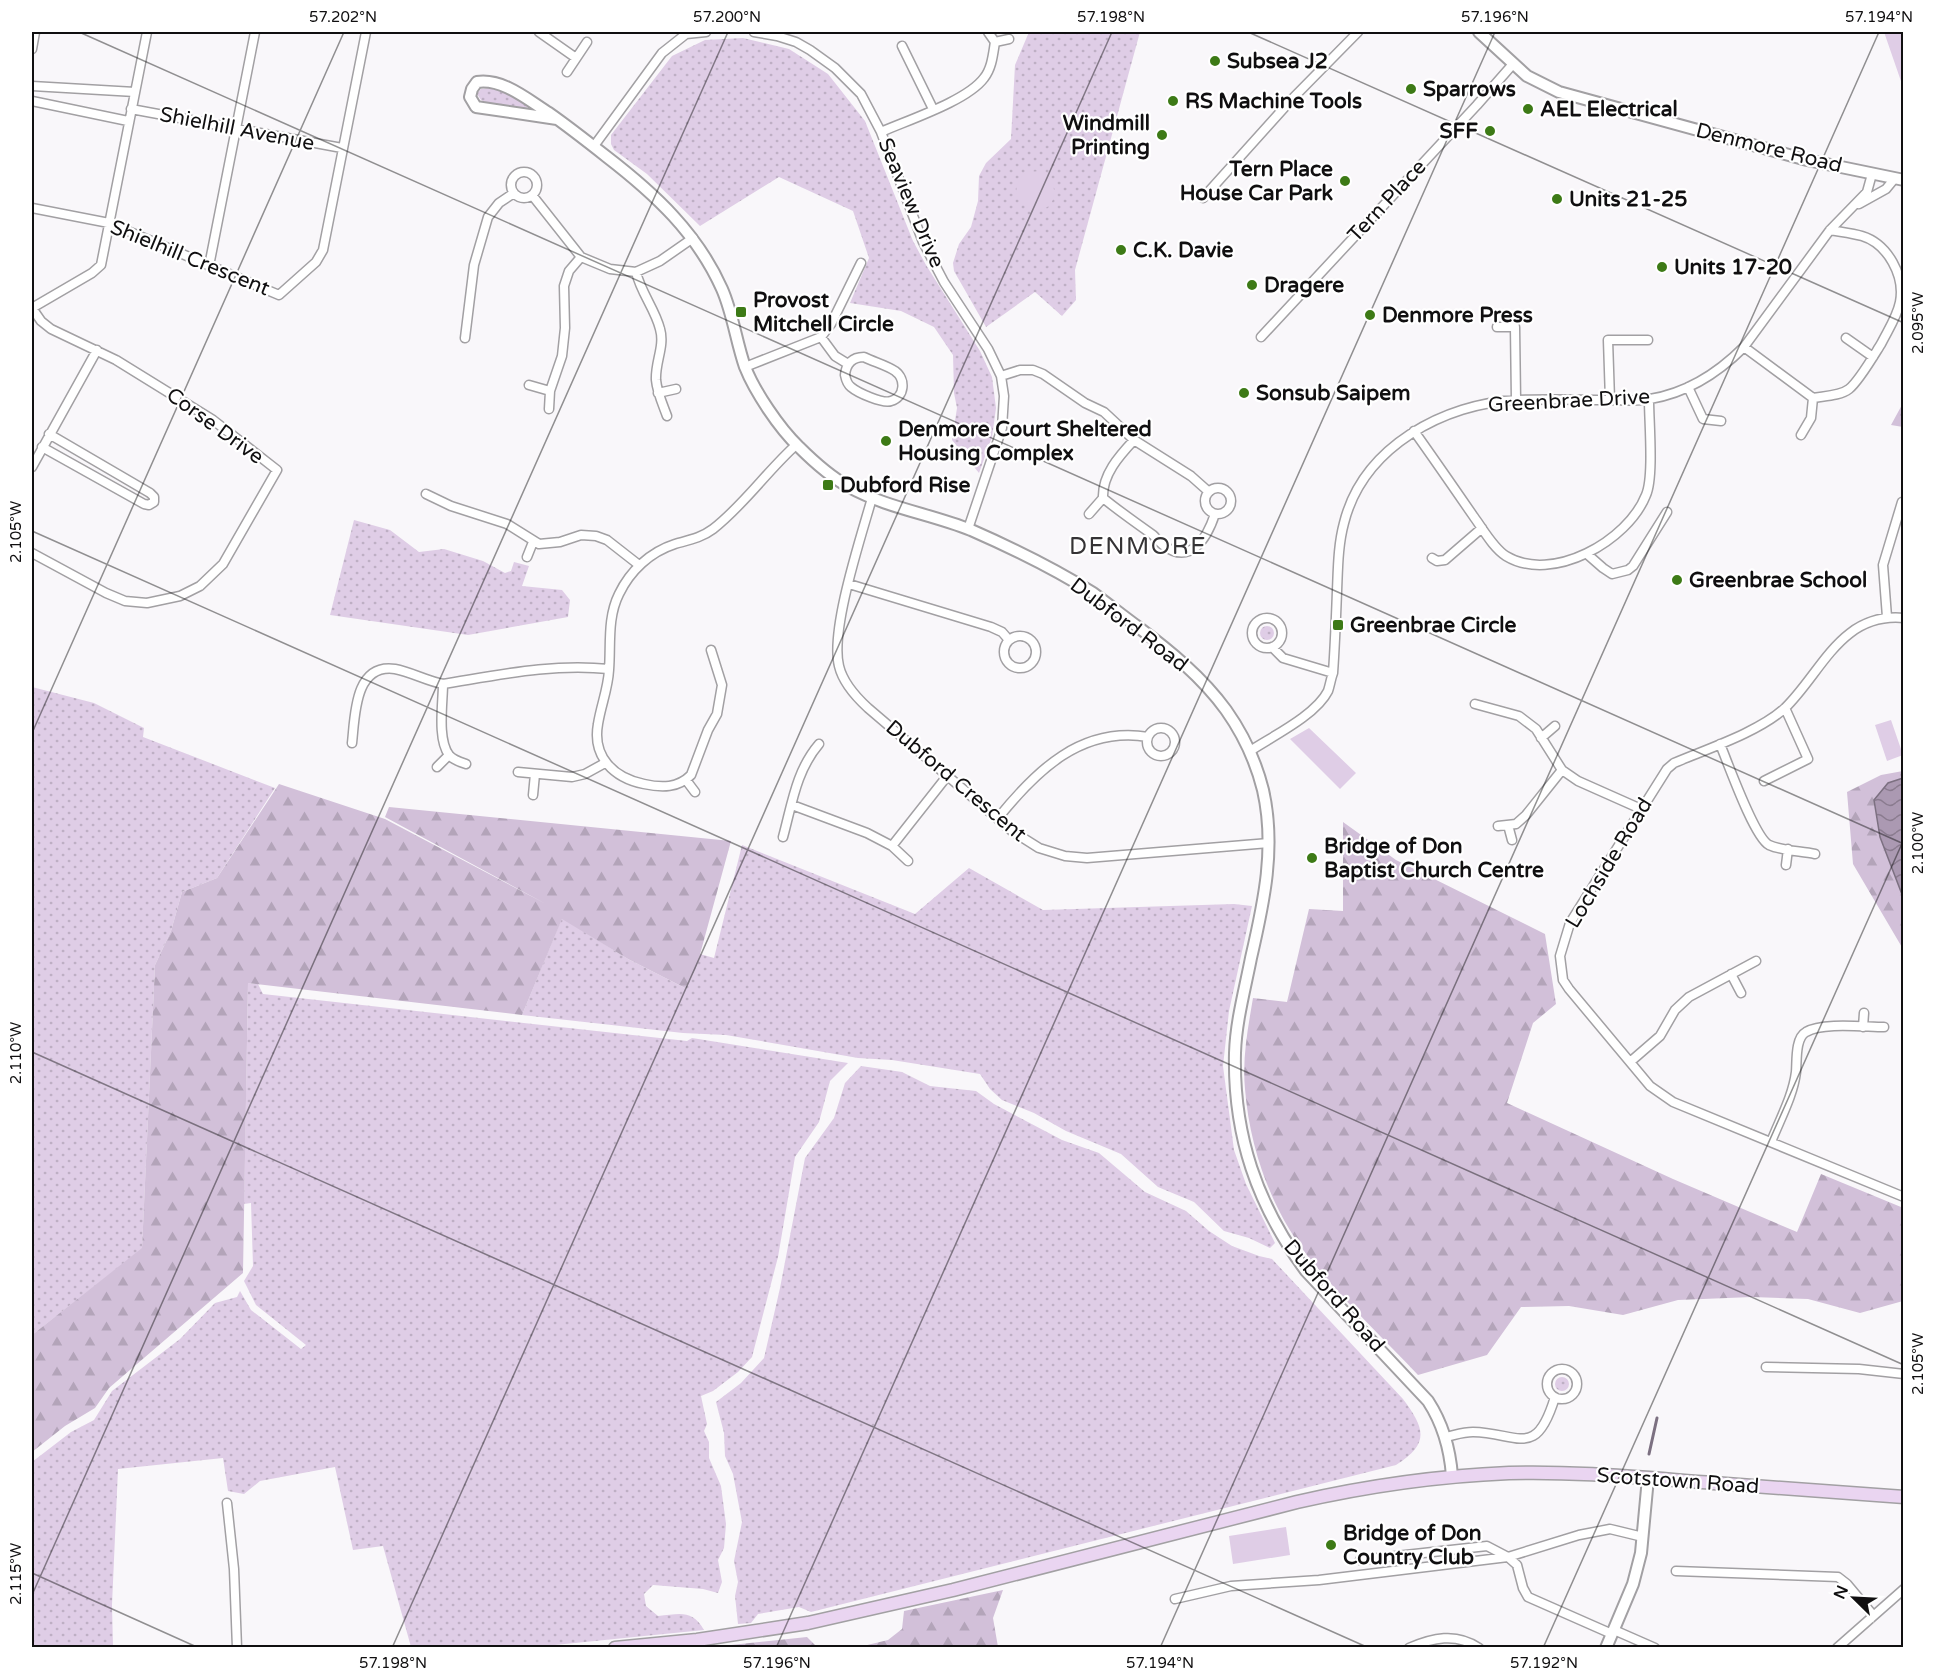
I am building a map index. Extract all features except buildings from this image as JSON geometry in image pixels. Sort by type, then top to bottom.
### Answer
[{"type":"main road","name":"Scotstown Road","points":[[615,1647],[698,1640],[808,1623],[942,1593],[1332,1494],[1386,1484],[1452,1476],[1511,1473],[1626,1475],[1904,1497]]},
{"type":"street","points":[[32,49],[35,32]]},
{"type":"street","points":[[32,308],[98,270],[103,258],[147,32]]},
{"type":"street","points":[[209,266],[255,32]]},
{"type":"street","name":"Shielhill Crescent","points":[[32,208],[109,224],[279,295],[321,257],[366,32]]},
{"type":"street","points":[[539,32],[576,58]]},
{"type":"street","points":[[594,146],[662,53],[685,33],[706,32]]},
{"type":"street","name":"Seaview Drive","points":[[754,32],[796,42],[835,68],[861,94],[881,132],[923,242],[944,282],[988,349],[1001,376],[1004,396],[1002,428],[968,529]]},
{"type":"street","points":[[796,42],[801,32]]},
{"type":"street","points":[[881,132],[959,98],[985,77],[993,58],[995,42],[988,32]]},
{"type":"street","points":[[1203,198],[1292,99],[1358,32]]},
{"type":"street","name":"Denmore Road","points":[[1479,32],[1513,64],[1543,85],[1575,98],[1807,160],[1899,179]]},
{"type":"street","points":[[995,42],[1008,39]]},
{"type":"street","points":[[567,72],[587,42]]},
{"type":"street","points":[[902,46],[933,109]]},
{"type":"street","name":"Tern Place","points":[[1261,337],[1513,64]]},
{"type":"street","name":"Dubford Road","points":[[557,119],[476,107],[471,97],[472,89],[481,81],[497,83],[557,119],[649,190],[693,238],[710,264],[724,293],[745,367],[766,404],[796,445],[826,472],[847,486],[872,498],[968,529],[1017,552],[1093,593],[1156,640],[1185,665],[1220,702],[1250,751],[1268,818],[1268,874],[1235,1051],[1237,1105],[1248,1158],[1264,1203],[1306,1271],[1428,1401],[1438,1416],[1445,1437],[1452,1476]]},
{"type":"street","name":"Shielhill Avenue","points":[[32,86],[135,92]]},
{"type":"street","name":"Shielhill Avenue","points":[[32,101],[128,121]]},
{"type":"street","name":"Shielhill Avenue","points":[[131,109],[342,148]]},
{"type":"street","points":[[518,174],[531,175],[536,182],[535,192],[532,195],[525,198],[514,193],[513,179],[518,174]]},
{"type":"street","name":"Greenbrae Drive","points":[[1250,751],[1306,715],[1327,692],[1333,673],[1339,549],[1344,521],[1358,489],[1390,449],[1414,431],[1441,417],[1482,404],[1516,400],[1649,400],[1706,379],[1727,364],[1744,347],[1830,230],[1867,192],[1872,174]]},
{"type":"street","name":"Greenbrae Drive","points":[[1853,208],[1899,179]]},
{"type":"street","points":[[465,338],[474,265],[488,217],[499,203],[514,193]]},
{"type":"street","points":[[532,195],[581,257],[610,269],[636,273],[660,261],[693,238]]},
{"type":"street","points":[[1744,347],[1814,398],[1849,390],[1873,357],[1896,317],[1901,289],[1893,261],[1878,244],[1864,236],[1830,230]]},
{"type":"street","points":[[549,409],[550,391],[562,356],[565,328],[564,286],[569,271],[581,257]]},
{"type":"street","points":[[745,367],[821,337],[831,324],[861,262]]},
{"type":"street","points":[[636,273],[640,288],[660,328],[661,347],[656,380],[658,393],[667,416]]},
{"type":"street","name":"Corse Drive","points":[[32,308],[41,321],[51,329],[134,370],[213,420],[277,471],[223,564],[200,586],[180,596],[147,603],[126,601],[106,594],[32,553]]},
{"type":"street","points":[[1497,327],[1515,327],[1516,400]]},
{"type":"street","points":[[821,337],[835,356],[848,364]]},
{"type":"street","points":[[1846,338],[1873,357]]},
{"type":"street","points":[[1610,400],[1608,340],[1648,340]]},
{"type":"street","points":[[32,467],[97,350]]},
{"type":"street","points":[[864,357],[894,370],[901,378],[901,393],[895,399],[887,402],[879,401],[851,387],[845,375],[848,364],[856,358],[864,357]]},
{"type":"street","points":[[1001,376],[1020,370],[1033,370],[1043,374],[1085,403],[1104,412],[1134,440],[1191,476],[1209,492]]},
{"type":"street","points":[[529,385],[550,391]]},
{"type":"street","points":[[1688,387],[1703,419],[1721,421]]},
{"type":"street","points":[[658,393],[676,389]]},
{"type":"street","points":[[1801,435],[1811,418],[1814,398]]},
{"type":"street","points":[[1414,431],[1500,552],[1525,564],[1557,562],[1587,554],[1613,538],[1638,510],[1647,494],[1650,480],[1649,400]]},
{"type":"street","points":[[42,447],[144,504],[149,505],[154,502],[154,497],[150,493],[49,434]]},
{"type":"street","points":[[1089,514],[1103,498],[1103,488],[1107,477],[1118,457],[1134,440]]},
{"type":"street","points":[[711,650],[722,685],[717,714],[708,730],[694,768],[686,780],[665,787],[647,785],[623,777],[614,771],[605,763],[597,741],[597,726],[608,684],[611,622],[619,593],[639,565],[652,555],[672,545],[699,538],[711,531],[796,445]]},
{"type":"street","points":[[1221,489],[1227,492],[1230,504],[1227,511],[1215,514],[1207,507],[1206,499],[1209,492],[1221,489]]},
{"type":"street","points":[[426,494],[451,506],[507,524],[539,544],[560,542],[581,535],[596,536],[607,540],[639,565]]},
{"type":"street","name":"Dubford Crescent","points":[[872,498],[836,640],[839,668],[855,695],[868,708],[998,818],[1039,848],[1065,856],[1087,858],[1269,843]]},
{"type":"street","points":[[1103,498],[1174,552],[1185,553],[1193,550],[1210,528],[1215,514]]},
{"type":"street","points":[[1887,617],[1883,565],[1902,502]]},
{"type":"street","points":[[1587,554],[1612,574],[1628,570],[1637,561],[1667,512]]},
{"type":"street","points":[[1432,558],[1437,561],[1445,560],[1482,528]]},
{"type":"street","points":[[527,558],[533,542]]},
{"type":"street","points":[[849,584],[991,627],[1002,632],[1009,640]]},
{"type":"street","name":"Lochside Road","points":[[1904,618],[1887,617],[1866,624],[1848,634],[1834,647],[1785,708],[1767,720],[1720,744],[1674,763],[1666,769],[1570,923],[1560,956],[1563,980],[1569,989],[1650,1086],[1673,1102],[1904,1197]]},
{"type":"street","points":[[1273,648],[1283,658],[1333,673]]},
{"type":"street","points":[[352,743],[361,687],[371,674],[392,669],[443,684],[545,668],[582,666],[609,669]]},
{"type":"street","points":[[443,684],[444,743],[454,760],[466,764]]},
{"type":"street","points":[[1475,704],[1520,716],[1536,729],[1562,770],[1578,781],[1641,809]]},
{"type":"street","points":[[1764,781],[1808,759],[1785,708]]},
{"type":"street","points":[[1541,738],[1555,726]]},
{"type":"street","points":[[998,818],[1035,775],[1064,754],[1098,739],[1127,734],[1148,737]]},
{"type":"street","points":[[783,837],[798,777],[819,744]]},
{"type":"street","points":[[1720,744],[1762,838],[1768,844],[1815,854]]},
{"type":"street","points":[[800,749],[810,755]]},
{"type":"street","points":[[437,767],[449,755]]},
{"type":"street","points":[[518,772],[572,777],[585,774],[605,763]]},
{"type":"street","points":[[1498,826],[1516,824],[1562,770]]},
{"type":"street","points":[[533,795],[535,774]]},
{"type":"street","points":[[891,846],[948,775]]},
{"type":"street","points":[[686,780],[695,792]]},
{"type":"street","points":[[792,805],[845,824],[891,846],[908,861]]},
{"type":"street","points":[[1508,825],[1512,840]]},
{"type":"street","points":[[1786,865],[1788,849]]},
{"type":"street","points":[[1630,1062],[1660,1036],[1680,1003],[1756,961]]},
{"type":"street","points":[[1731,974],[1741,993]]},
{"type":"street","points":[[1863,1027],[1864,1013]]},
{"type":"street","points":[[1771,1142],[1794,1086],[1802,1035],[1820,1027],[1884,1027]]},
{"type":"street","points":[[1766,1366],[1859,1369],[1904,1374]]},
{"type":"street","points":[[1445,1437],[1475,1432],[1519,1440],[1531,1437],[1540,1431],[1550,1416],[1555,1397]]},
{"type":"street","points":[[1606,1647],[1633,1584],[1643,1537],[1648,1478]]},
{"type":"street","points":[[227,1503],[234,1569],[237,1647]]},
{"type":"street","points":[[1175,1599],[1232,1586],[1319,1580],[1508,1557],[1579,1535],[1610,1529],[1643,1537]]},
{"type":"street","points":[[1360,1560],[1484,1546],[1508,1557],[1517,1565],[1523,1588],[1528,1597],[1654,1647]]},
{"type":"street","points":[[1676,1571],[1838,1577],[1847,1584],[1873,1615]]},
{"type":"street","points":[[1837,1647],[1904,1589]]},
{"type":"street","points":[[1409,1647],[1430,1640],[1456,1637],[1479,1647]]},
{"type":"shaded area","points":[[1029,32],[1140,32],[1075,270],[1076,300],[1062,316],[1035,292],[986,327],[954,271],[953,263],[959,244],[971,227],[978,201],[979,176],[986,163],[1011,139],[1015,65]]},
{"type":"shaded area","points":[[1884,32],[1903,32],[1903,87]]},
{"type":"shaded area","points":[[743,38],[789,49],[828,74],[865,121],[913,241],[980,351],[992,377],[996,408],[992,437],[979,473],[952,440],[957,408],[954,393],[953,355],[934,327],[901,311],[850,303],[869,258],[853,211],[779,177],[700,226],[647,174],[614,150],[611,135],[672,56],[705,40]]},
{"type":"shaded area","points":[[489,88],[505,92],[527,106],[528,109],[491,105],[481,100],[477,94],[481,89]]},
{"type":"shaded area","points":[[1042,171],[1051,178],[1054,190],[1052,202],[1046,208],[1037,210],[1021,202],[1017,193],[1018,183],[1026,172]]},
{"type":"shaded area","points":[[354,520],[390,530],[419,552],[444,549],[483,561],[505,573],[511,571],[514,562],[529,566],[522,586],[562,590],[570,600],[568,617],[468,635],[330,615]]},
{"type":"shaded area","points":[[1267,626],[1272,628],[1274,633],[1272,638],[1267,640],[1262,638],[1260,633],[1262,628]]},
{"type":"shaded area","points":[[32,687],[94,703],[144,728],[143,737],[275,788],[217,878],[182,892],[171,931],[155,965],[142,1249],[32,1335]]},
{"type":"shaded area","points":[[1891,720],[1903,755],[1887,761],[1875,725]]},
{"type":"shaded area","points":[[1309,728],[1356,773],[1340,789],[1290,739]]},
{"type":"shaded area","points":[[742,845],[915,914],[969,868],[1043,910],[1234,904],[1252,906],[1229,1011],[1223,1066],[1234,1150],[1246,1184],[1275,1243],[1270,1248],[1249,1238],[1224,1231],[1194,1202],[1158,1187],[1121,1154],[1002,1100],[990,1089],[980,1074],[892,1060],[858,1058],[726,1035],[683,1033],[522,1015],[562,918],[628,959],[685,988],[696,969],[700,954],[714,958]]},
{"type":"shaded area","points":[[248,983],[258,984],[263,994],[687,1041],[692,1038],[848,1063],[830,1081],[819,1122],[795,1157],[778,1257],[752,1357],[738,1372],[713,1391],[701,1396],[707,1424],[704,1431],[709,1442],[709,1458],[721,1486],[726,1524],[724,1548],[718,1560],[722,1582],[718,1593],[703,1589],[653,1585],[644,1594],[646,1606],[658,1616],[685,1614],[695,1619],[704,1630],[535,1647],[411,1647],[383,1546],[353,1550],[335,1467],[260,1481],[244,1494],[228,1491],[223,1458],[118,1469],[112,1605],[113,1647],[32,1648],[32,1462],[71,1432],[94,1420],[112,1391],[180,1339],[215,1303],[237,1297],[240,1291],[251,1310],[301,1349],[306,1345],[256,1305],[244,1281],[253,1266],[251,1203],[244,1204]]},
{"type":"shaded area","points":[[861,1066],[902,1072],[930,1086],[976,1091],[994,1104],[1062,1140],[1099,1153],[1145,1192],[1186,1211],[1209,1231],[1232,1246],[1272,1259],[1403,1399],[1416,1419],[1421,1435],[1415,1450],[1396,1465],[811,1612],[799,1607],[758,1614],[751,1623],[738,1624],[735,1596],[738,1582],[734,1561],[742,1522],[733,1474],[725,1456],[724,1433],[716,1402],[741,1383],[764,1358],[805,1158],[834,1118],[845,1083]]},
{"type":"shaded area","points":[[1562,1377],[1567,1379],[1569,1384],[1567,1389],[1562,1391],[1557,1389],[1555,1384],[1557,1379]]},
{"type":"shaded area","points":[[1286,1527],[1290,1555],[1233,1564],[1229,1536]]},
{"type":"green space","points":[[1903,403],[1903,427],[1891,425]]},
{"type":"green space","points":[[1903,771],[1903,778],[1888,783],[1880,837],[1903,897],[1903,949],[1853,864],[1847,792],[1881,775]]},
{"type":"green space","points":[[279,784],[385,819],[546,904],[385,817],[389,807],[731,841],[696,969],[685,988],[628,959],[562,919],[522,1015],[248,983],[243,1273],[109,1388],[95,1408],[65,1426],[32,1452],[32,1335],[142,1248],[155,965],[171,931],[182,892],[217,878]]},
{"type":"green space","points":[[1343,822],[1396,860],[1545,934],[1556,1004],[1533,1023],[1507,1103],[1673,1179],[1797,1232],[1821,1174],[1901,1207],[1904,1210],[1903,1301],[1860,1313],[1808,1299],[1752,1297],[1678,1300],[1623,1315],[1569,1306],[1521,1307],[1487,1355],[1418,1375],[1340,1294],[1300,1246],[1287,1226],[1266,1183],[1252,1136],[1248,1113],[1244,1066],[1253,998],[1287,1002],[1309,909],[1343,911]]},
{"type":"green space","points":[[1003,1590],[993,1618],[998,1647],[859,1647],[888,1640],[902,1629],[904,1611]]},
{"type":"green space","points":[[807,1637],[817,1647],[712,1647]]},
{"type":"water","points":[[1904,778],[1903,897],[1880,837],[1874,800],[1888,783]]},
{"type":"waterway","points":[[1649,1454],[1657,1418]]},
{"type":"place","name":"Subsea J2","points":[[1215,61]]},
{"type":"place","name":"Sparrows","points":[[1411,89]]},
{"type":"place","name":"RS Machine Tools","points":[[1173,101]]},
{"type":"place","name":"AEL Electrical","points":[[1528,109]]},
{"type":"place","name":"SFF","points":[[1490,131]]},
{"type":"place","name":"Windmill Printing","points":[[1162,135]]},
{"type":"place","name":"Tern Place House Car Park","points":[[1345,181]]},
{"type":"place","name":"Units 21-25","points":[[1557,199]]},
{"type":"place","name":"C.K. Davie","points":[[1121,250]]},
{"type":"place","name":"Units 17-20","points":[[1662,267]]},
{"type":"place","name":"Dragere","points":[[1252,285]]},
{"type":"place","name":"Provost Mitchell Circle","points":[[741,312]]},
{"type":"place","name":"Denmore Press","points":[[1370,315]]},
{"type":"place","name":"Sonsub Saipem","points":[[1244,393]]},
{"type":"place","name":"Denmore Court Sheltered Housing Complex","points":[[886,441]]},
{"type":"place","name":"Dubford Rise","points":[[828,485]]},
{"type":"place","name":"Greenbrae School","points":[[1677,580]]},
{"type":"place","name":"Greenbrae Circle","points":[[1338,625]]},
{"type":"place","name":"Bridge of Don Baptist Church Centre","points":[[1312,858]]},
{"type":"place","name":"Bridge of Don Country Club","points":[[1331,1545]]},
{"type":"district","name":"DENMORE","points":[[1138,546]]}]
